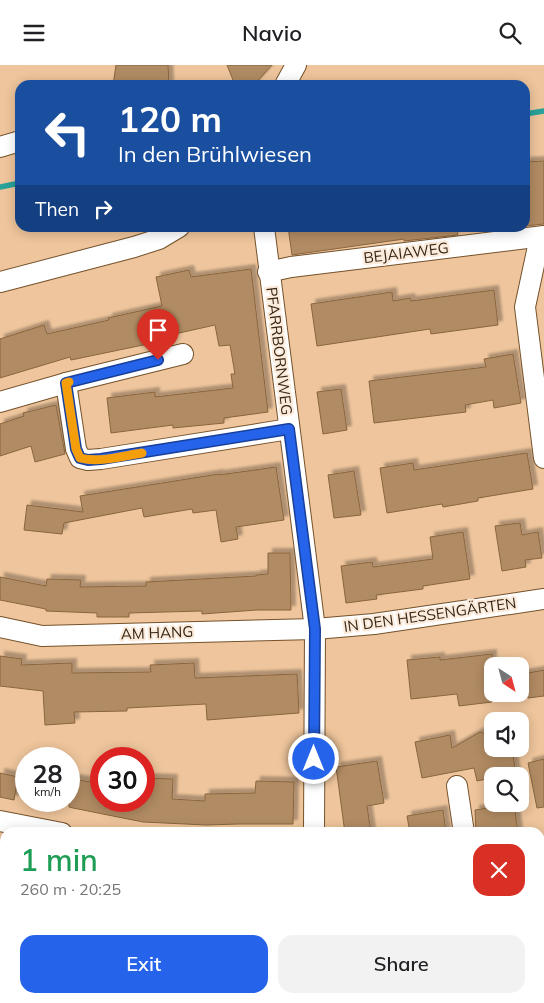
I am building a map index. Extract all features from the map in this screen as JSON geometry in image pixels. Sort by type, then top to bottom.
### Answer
[{"type":"street","points":[[288,80],[296,65]]},
{"type":"street","points":[[0,147],[15,142]]},
{"type":"street","points":[[0,282],[134,247],[159,239],[171,232]]},
{"type":"street","name":"PFARRBORNWEG","points":[[264,232],[315,629],[314,827]]},
{"type":"street","points":[[542,237],[525,307],[544,458]]},
{"type":"street","name":"BEJAIAWEG","points":[[268,271],[542,237]]},
{"type":"street","points":[[0,402],[66,383],[183,354]]},
{"type":"street","points":[[66,383],[76,449],[80,458],[88,460],[289,429]]},
{"type":"street","name":"IN DEN HESSENGÄRTEN","points":[[315,629],[374,624],[544,599]]},
{"type":"street","name":"AM HANG","points":[[0,627],[42,636],[315,629]]},
{"type":"street","points":[[457,787],[463,827]]},
{"type":"street","points":[[0,821],[31,827]]},
{"type":"building","points":[[116,65],[168,65],[169,80],[114,80]]},
{"type":"building","points":[[227,65],[272,65],[258,80],[233,80]]},
{"type":"building","points":[[544,161],[544,224],[530,225],[530,162]]},
{"type":"building","points":[[289,232],[458,232],[458,235],[404,241],[404,239],[292,255]]},
{"type":"building","points":[[251,269],[268,412],[224,418],[224,423],[173,428],[173,425],[111,433],[107,398],[155,392],[155,397],[233,388],[231,374],[235,374],[230,345],[219,346],[215,325],[148,340],[148,344],[71,360],[70,357],[0,378],[0,339],[44,325],[47,334],[162,306],[156,277],[189,270],[191,277]]},
{"type":"building","points":[[494,290],[498,325],[431,334],[430,329],[317,346],[311,304],[392,292],[393,301],[410,298],[411,301]]},
{"type":"building","points":[[513,354],[521,403],[494,408],[493,400],[465,405],[466,412],[374,423],[369,381],[486,367],[484,359]]},
{"type":"building","points":[[341,389],[347,430],[323,434],[317,392]]},
{"type":"building","points":[[56,405],[65,454],[35,462],[31,446],[0,456],[0,424],[24,416],[23,413]]},
{"type":"building","points":[[527,453],[533,489],[478,498],[478,501],[443,507],[442,504],[387,513],[380,468],[413,463],[414,470]]},
{"type":"building","points":[[276,467],[284,520],[236,527],[238,539],[221,542],[216,510],[193,513],[192,509],[144,517],[142,508],[64,523],[62,534],[24,530],[27,505],[83,512],[80,496]]},
{"type":"building","points":[[354,471],[361,515],[334,518],[328,475]]},
{"type":"building","points":[[520,523],[522,535],[538,532],[542,558],[525,560],[526,567],[502,571],[495,526]]},
{"type":"building","points":[[463,532],[470,579],[423,586],[423,589],[376,595],[377,599],[346,603],[341,566],[372,562],[373,567],[433,559],[430,537]]},
{"type":"building","points":[[268,553],[290,553],[291,610],[257,610],[202,614],[202,611],[129,613],[129,617],[97,617],[97,613],[46,611],[46,609],[0,600],[0,577],[46,586],[47,579],[81,580],[80,587],[146,586],[146,582],[268,574]]},
{"type":"building","points":[[492,654],[492,657],[484,657],[484,703],[459,706],[457,694],[411,699],[407,660],[440,657],[440,660]]},
{"type":"building","points":[[0,656],[22,659],[21,665],[72,663],[72,673],[151,672],[150,665],[194,663],[195,678],[297,674],[299,713],[207,720],[206,704],[127,708],[127,711],[74,712],[75,723],[45,725],[43,691],[0,686]]},
{"type":"building","points":[[544,670],[544,696],[529,698],[529,673]]},
{"type":"building","points":[[480,732],[484,733],[484,757],[513,757],[515,767],[484,767],[484,780],[477,781],[474,768],[422,778],[415,742],[450,735],[452,748]]},
{"type":"building","points":[[544,759],[544,807],[537,808],[528,763]]},
{"type":"building","points":[[377,761],[384,803],[367,806],[370,827],[344,827],[336,767]]},
{"type":"building","points":[[0,773],[15,776],[14,800],[0,797]]},
{"type":"building","points":[[155,778],[173,779],[172,799],[205,801],[205,794],[255,793],[256,781],[294,782],[293,824],[206,825],[143,822],[93,812],[155,812]]},
{"type":"building","points":[[80,780],[90,782],[90,811],[80,809]]},
{"type":"building","points":[[484,809],[484,812],[515,812],[517,827],[476,827],[475,810]]},
{"type":"building","points":[[443,810],[445,827],[409,827],[407,816]]},
{"type":"waterway","points":[[530,113],[544,111]]},
{"type":"waterway","points":[[0,187],[15,184]]},
{"type":"slow traffic","points":[[69,382],[66,383],[76,449],[80,458],[88,460],[101,459],[142,453]]},
{"type":"route","points":[[158,360],[66,383],[76,449],[80,458],[88,460],[101,459],[289,429],[315,629],[314,759]]}]
